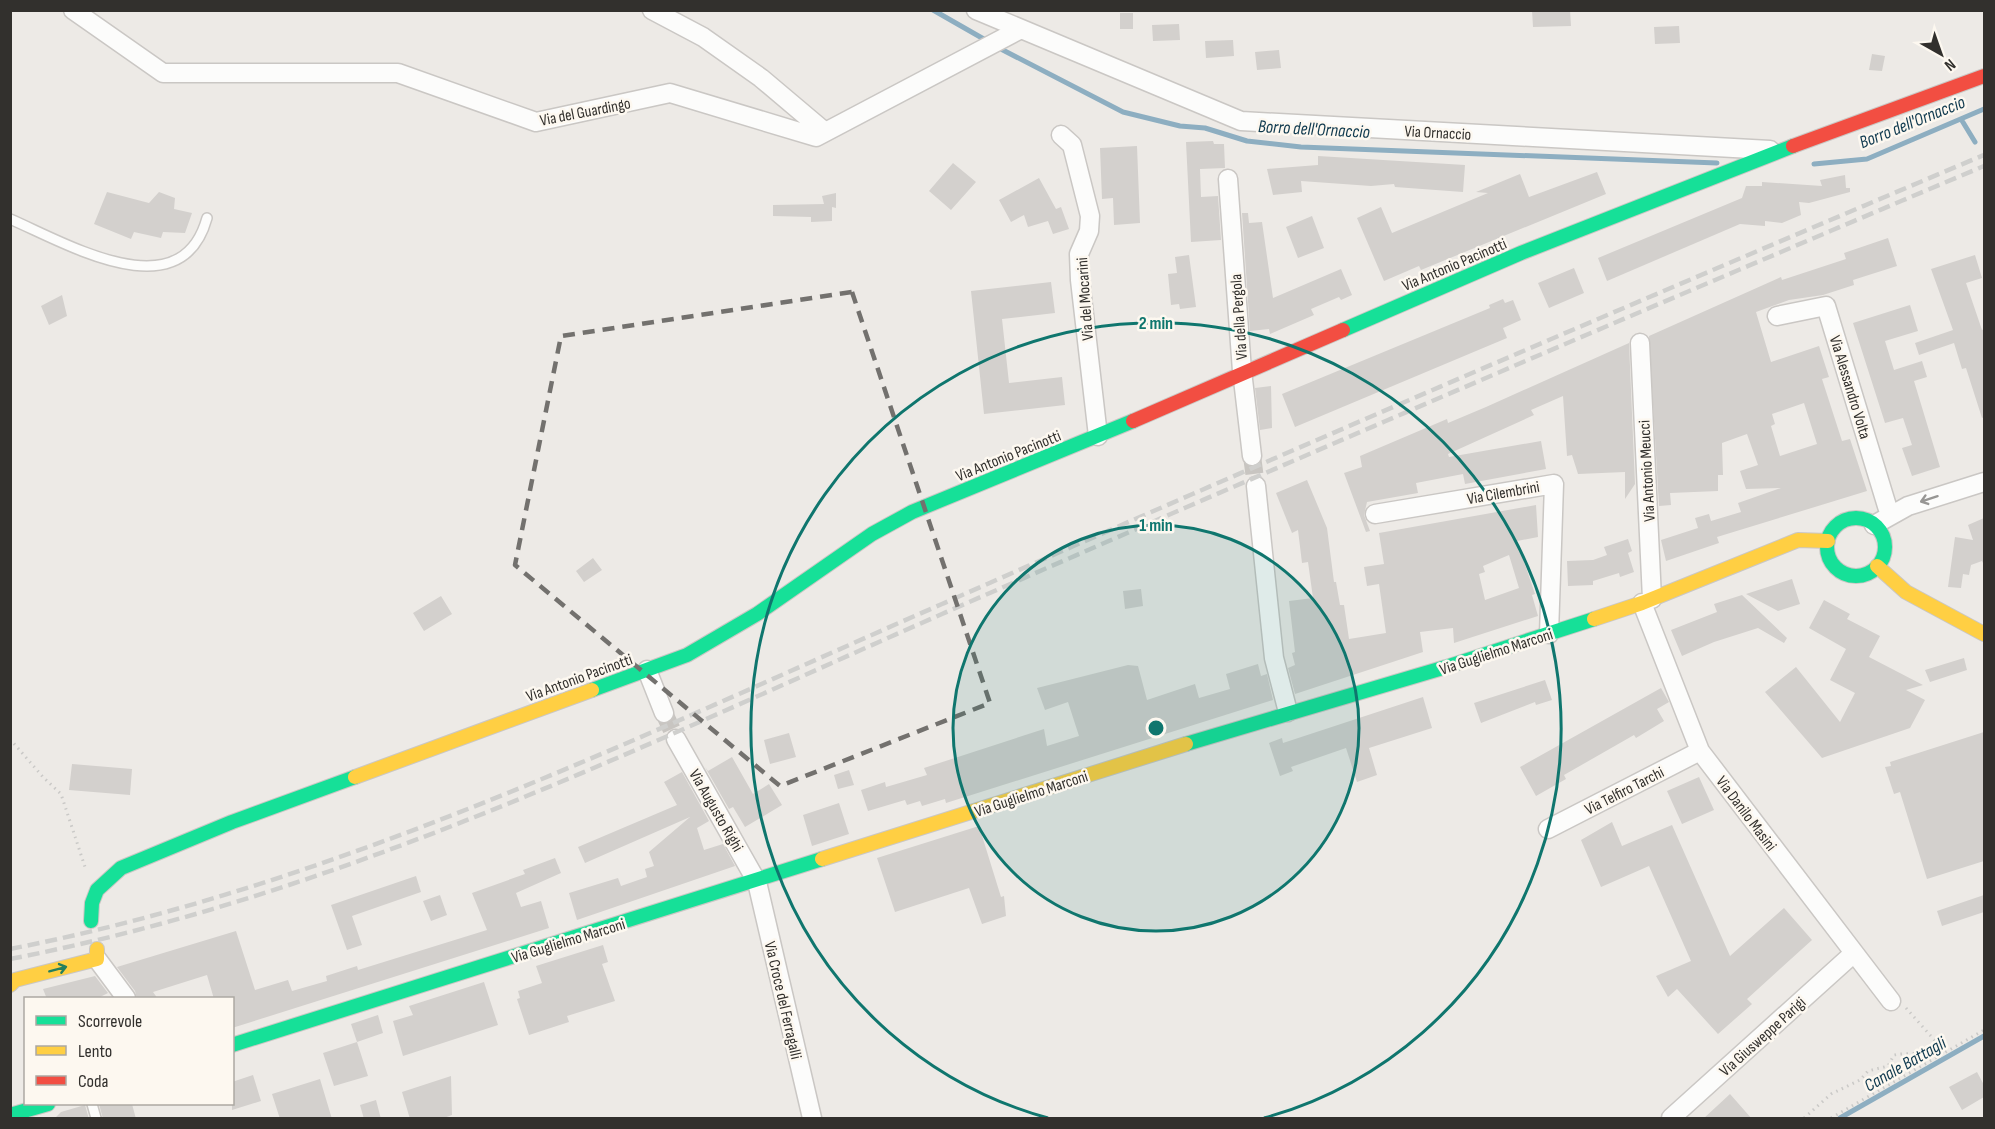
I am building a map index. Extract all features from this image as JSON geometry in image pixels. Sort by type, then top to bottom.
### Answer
[{"type":"street","name":"Via del Guardingo","points":[[72,10],[163,73],[398,73],[537,123],[670,93],[816,137],[1011,34]]},
{"type":"street","points":[[652,10],[703,37],[761,78],[825,132]]},
{"type":"street","name":"Via Ornaccio","points":[[976,10],[1011,34],[1241,121],[1778,150]]},
{"type":"street","name":"Via Antonio Pacinotti","points":[[91,899],[106,877],[131,864],[232,822],[687,655],[757,614],[835,558],[912,512],[1098,436],[1242,371],[1521,253],[1778,150],[1984,76]]},
{"type":"street","name":"Via del Mocarini","points":[[1061,135],[1072,145],[1090,216],[1089,231],[1079,254],[1098,436]]},
{"type":"street","name":"Via della Pergola","points":[[1228,179],[1242,371],[1252,456]]},
{"type":"street","name":"Via Alessandro Volta","points":[[1777,316],[1826,306],[1890,516]]},
{"type":"street","name":"Via Antonio Meucci","points":[[1640,343],[1647,601]]},
{"type":"street","points":[[1874,525],[1908,506],[1984,482]]},
{"type":"street","name":"Via Cilembrini","points":[[1375,514],[1554,484],[1549,634]]},
{"type":"street","points":[[1256,486],[1274,658],[1288,712]]},
{"type":"street","points":[[1856,519],[1874,525],[1884,545],[1877,566],[1863,575],[1846,575],[1833,565],[1829,558],[1828,541],[1831,532],[1847,520],[1856,519]]},
{"type":"street","name":"Via Guglielmo Marconi","points":[[234,1044],[757,882],[1288,712],[1446,667],[1549,634],[1647,601],[1798,540],[1828,541]]},
{"type":"street","points":[[1877,566],[1906,592],[1984,634]]},
{"type":"street","name":"Via Danilo Masini","points":[[1647,601],[1700,751],[1890,1001]]},
{"type":"street","points":[[647,670],[664,712]]},
{"type":"street","name":"Via Augusto Righi","points":[[676,739],[757,882]]},
{"type":"street","name":"Via Telfiro Tarchi","points":[[1548,829],[1700,751]]},
{"type":"street","name":"Via Croce del Ferragalli","points":[[757,882],[812,1119]]},
{"type":"street","points":[[91,899],[91,921]]},
{"type":"street","name":"Via Giusweppe Parigi","points":[[1671,1119],[1854,953]]},
{"type":"street","points":[[10,985],[15,980],[97,954],[125,997]]},
{"type":"street","points":[[10,1115],[45,1105]]},
{"type":"lane","points":[[10,219],[104,260],[142,266],[167,265],[190,250],[202,234],[207,218]]},
{"type":"path","points":[[10,739],[61,794],[85,866],[91,899]]},
{"type":"path","points":[[1890,1001],[1910,1010],[1945,1052]]},
{"type":"path","points":[[1831,1119],[1984,1030]]},
{"type":"path","points":[[1804,1119],[1830,1094],[1853,1085],[1868,1071],[1888,1065],[1894,1055],[1905,1053],[1916,1056],[1928,1052],[1936,1042]]},
{"type":"highlighted area","points":[[852,292],[990,703],[780,786],[515,565],[561,336]]},
{"type":"building","points":[[1532,10],[1570,10],[1571,26],[1533,27]]},
{"type":"building","points":[[1120,13],[1133,13],[1133,29],[1120,29]]},
{"type":"building","points":[[1179,24],[1180,40],[1153,41],[1152,25]]},
{"type":"building","points":[[1679,26],[1680,43],[1655,44],[1654,27]]},
{"type":"building","points":[[1233,40],[1234,56],[1206,58],[1205,41]]},
{"type":"building","points":[[1279,50],[1281,68],[1257,70],[1255,52]]},
{"type":"building","points":[[1872,54],[1885,56],[1882,71],[1869,70]]},
{"type":"building","points":[[1213,141],[1214,144],[1224,144],[1225,168],[1200,169],[1201,197],[1218,196],[1221,240],[1191,242],[1186,142]]},
{"type":"building","points":[[1137,146],[1140,223],[1114,225],[1113,198],[1102,199],[1100,148]]},
{"type":"building","points":[[1318,156],[1465,165],[1463,192],[1395,187],[1394,184],[1371,186],[1301,181],[1302,192],[1273,195],[1267,169],[1318,165]]},
{"type":"building","points":[[953,163],[976,182],[951,210],[929,191]]},
{"type":"building","points":[[1597,172],[1606,194],[1421,270],[1419,266],[1384,281],[1357,218],[1381,207],[1392,233],[1488,193],[1476,192],[1520,174],[1529,197]]},
{"type":"building","points":[[1845,175],[1846,188],[1850,188],[1850,192],[1809,203],[1799,202],[1801,215],[1782,223],[1765,221],[1765,226],[1740,224],[1607,281],[1598,258],[1742,198],[1746,186],[1762,186],[1762,182],[1822,186],[1820,180]]},
{"type":"building","points":[[1039,178],[1056,209],[1061,207],[1069,229],[1053,234],[1048,221],[1028,227],[1024,215],[1011,222],[999,200]]},
{"type":"building","points":[[107,192],[149,203],[159,192],[175,198],[174,209],[192,213],[185,233],[163,232],[161,238],[134,232],[131,239],[94,224]]},
{"type":"building","points":[[836,193],[836,208],[832,207],[832,221],[811,222],[811,217],[773,216],[773,205],[824,204],[822,196]]},
{"type":"building","points":[[1242,213],[1248,213],[1249,223],[1262,222],[1273,298],[1341,269],[1352,295],[1341,300],[1339,297],[1311,309],[1314,315],[1270,334],[1269,329],[1250,331]]},
{"type":"building","points":[[1312,216],[1324,248],[1298,258],[1286,227]]},
{"type":"building","points":[[1888,238],[1897,266],[1853,280],[1854,285],[1823,295],[1789,300],[1756,312],[1771,362],[1819,346],[1829,377],[1822,379],[1842,441],[1850,439],[1867,491],[1717,537],[1719,543],[1666,561],[1661,540],[1698,528],[1695,518],[1709,514],[1711,521],[1741,512],[1738,503],[1781,488],[1746,489],[1740,471],[1758,465],[1747,434],[1722,443],[1723,475],[1718,475],[1718,491],[1670,493],[1671,505],[1659,506],[1649,336],[1781,277],[1782,280],[1846,259],[1844,253]],"holes":[[[1804,403],[1817,444],[1780,456],[1771,426],[1775,424],[1772,414]]]},
{"type":"building","points":[[1189,255],[1196,307],[1180,309],[1179,304],[1171,305],[1168,274],[1177,273],[1175,257]]},
{"type":"building","points":[[1975,255],[1982,278],[1966,283],[1982,330],[1984,329],[1984,417],[1982,418],[1966,368],[1962,369],[1954,343],[1919,355],[1915,343],[1953,330],[1931,269]]},
{"type":"building","points":[[1574,268],[1584,293],[1549,308],[1538,283]]},
{"type":"building","points":[[1051,282],[1055,313],[1002,319],[1009,383],[1062,377],[1065,405],[984,414],[971,291]]},
{"type":"building","points":[[62,295],[67,316],[49,325],[41,306]]},
{"type":"building","points":[[1503,299],[1505,303],[1513,300],[1521,320],[1503,328],[1507,338],[1295,427],[1282,394],[1490,308],[1489,305]]},
{"type":"building","points":[[1910,305],[1918,331],[1885,341],[1894,370],[1922,361],[1927,377],[1914,381],[1940,467],[1912,476],[1902,448],[1912,445],[1903,418],[1885,423],[1853,323]]},
{"type":"building","points":[[1629,343],[1635,484],[1625,499],[1625,472],[1578,474],[1572,455],[1567,456],[1563,396],[1531,410],[1534,415],[1448,454],[1449,457],[1541,441],[1546,469],[1465,484],[1463,474],[1416,483],[1418,493],[1367,502],[1364,515],[1370,531],[1366,532],[1344,473],[1362,467],[1360,456],[1447,419],[1448,423]]},
{"type":"building","points":[[1271,386],[1272,428],[1260,430],[1255,388]]},
{"type":"building","points":[[1307,480],[1327,528],[1334,582],[1336,582],[1340,605],[1344,605],[1349,639],[1386,633],[1379,584],[1367,586],[1364,567],[1384,564],[1379,533],[1536,505],[1538,537],[1517,541],[1535,594],[1532,595],[1538,616],[1454,643],[1453,628],[1420,632],[1423,652],[1295,694],[1288,668],[1295,665],[1292,653],[1295,652],[1289,601],[1313,598],[1308,562],[1302,563],[1298,530],[1292,533],[1276,493]],"holes":[[[1509,555],[1519,588],[1485,600],[1479,574],[1485,572],[1483,566]]]},
{"type":"building","points":[[1984,518],[1984,565],[1982,561],[1971,565],[1969,575],[1963,574],[1961,588],[1948,587],[1955,537],[1973,540],[1968,525]]},
{"type":"building","points":[[1628,539],[1632,551],[1628,553],[1634,572],[1620,577],[1619,573],[1593,581],[1593,585],[1568,586],[1567,561],[1593,560],[1607,555],[1604,547]]},
{"type":"building","points":[[593,558],[602,570],[584,582],[576,571]]},
{"type":"building","points":[[1792,579],[1800,604],[1778,611],[1746,594]]},
{"type":"building","points":[[1141,589],[1143,606],[1125,609],[1123,591]]},
{"type":"building","points":[[1742,595],[1787,638],[1784,643],[1758,628],[1714,642],[1682,656],[1671,630],[1717,612],[1714,604]]},
{"type":"building","points":[[441,596],[452,614],[424,631],[413,613]]},
{"type":"building","points":[[1824,600],[1850,614],[1847,619],[1880,636],[1869,657],[1923,685],[1906,690],[1925,700],[1910,728],[1822,758],[1765,692],[1796,667],[1840,722],[1855,693],[1830,680],[1846,649],[1809,628]]},
{"type":"building","points":[[1964,658],[1967,670],[1930,682],[1925,670]]},
{"type":"building","points":[[1258,664],[1261,676],[1267,674],[1273,700],[946,803],[945,799],[922,806],[920,801],[907,805],[905,800],[868,811],[861,790],[885,782],[886,787],[927,775],[924,768],[1044,729],[1047,746],[1079,736],[1068,702],[1045,710],[1037,688],[1128,665],[1138,666],[1147,700],[1195,684],[1199,698],[1230,689],[1226,674]]},
{"type":"building","points":[[1545,680],[1552,700],[1536,705],[1535,702],[1481,723],[1474,703]]},
{"type":"building","points":[[1661,688],[1669,702],[1657,709],[1664,721],[1636,738],[1634,735],[1564,775],[1566,779],[1536,796],[1520,767]]},
{"type":"building","points":[[1423,697],[1432,728],[1369,748],[1377,775],[1357,782],[1346,748],[1291,767],[1293,771],[1280,776],[1269,743],[1282,738],[1283,743]]},
{"type":"building","points":[[1984,732],[1984,861],[1927,879],[1900,792],[1894,794],[1885,767],[1891,766],[1890,762]]},
{"type":"building","points":[[789,733],[796,757],[770,764],[764,740]]},
{"type":"building","points":[[732,757],[753,794],[769,784],[782,805],[745,827],[733,807],[729,809],[705,767],[708,771]]},
{"type":"building","points":[[72,764],[132,769],[130,795],[69,790]]},
{"type":"building","points":[[849,770],[854,785],[838,789],[834,775]]},
{"type":"building","points":[[682,772],[709,821],[697,828],[704,850],[723,844],[735,866],[577,920],[569,893],[618,878],[621,886],[647,877],[645,869],[654,866],[649,852],[690,817],[585,863],[578,847],[677,805],[664,782]]},
{"type":"building","points":[[1699,777],[1714,810],[1682,824],[1667,791]]},
{"type":"building","points":[[839,803],[849,834],[812,846],[803,815]]},
{"type":"building","points":[[1612,822],[1622,846],[1672,825],[1730,956],[1784,908],[1812,940],[1747,999],[1752,1004],[1718,1034],[1677,989],[1668,997],[1656,976],[1691,961],[1649,866],[1601,887],[1581,840]]},
{"type":"building","points":[[979,826],[1001,897],[1004,896],[1006,916],[982,924],[969,888],[895,912],[877,858]]},
{"type":"building","points":[[555,858],[561,873],[516,893],[521,907],[541,901],[549,928],[234,1027],[234,997],[213,997],[207,975],[153,992],[157,997],[136,997],[135,991],[117,967],[236,931],[255,990],[288,980],[292,991],[327,981],[326,976],[357,966],[358,970],[487,930],[472,893],[525,874],[523,870]]},
{"type":"building","points":[[416,876],[421,892],[352,916],[362,945],[347,950],[331,905]]},
{"type":"building","points":[[440,895],[447,915],[431,921],[423,901]]},
{"type":"building","points":[[1984,895],[1984,912],[1942,926],[1937,911]]},
{"type":"building","points":[[603,945],[608,962],[602,964],[615,1001],[567,1016],[569,1022],[529,1035],[517,999],[520,998],[518,991],[542,983],[536,966]]},
{"type":"building","points":[[95,976],[108,993],[100,997],[46,997],[43,989]]},
{"type":"building","points":[[484,982],[498,1025],[403,1056],[393,1021],[413,1015],[409,1006]]},
{"type":"building","points":[[378,1015],[383,1033],[357,1042],[351,1024]]},
{"type":"building","points":[[357,1042],[368,1076],[334,1086],[323,1053]]},
{"type":"building","points":[[1977,1072],[1984,1085],[1984,1097],[1962,1110],[1949,1087]]},
{"type":"building","points":[[253,1075],[261,1101],[232,1110],[234,1081]]},
{"type":"building","points":[[451,1076],[452,1115],[441,1119],[410,1119],[402,1092]]},
{"type":"building","points":[[320,1079],[332,1119],[280,1119],[272,1094]]},
{"type":"building","points":[[1730,1094],[1752,1119],[1703,1119]]},
{"type":"building","points":[[376,1100],[381,1119],[364,1119],[360,1105]]},
{"type":"building","points":[[85,1105],[89,1119],[54,1119],[61,1112]]},
{"type":"building","points":[[99,1105],[132,1105],[136,1119],[103,1119]]},
{"type":"waterway","name":"Borro dell'Ornaccio","points":[[933,10],[989,42]]},
{"type":"waterway","name":"Borro dell'Ornaccio","points":[[997,47],[1123,112],[1180,126],[1205,128],[1247,141],[1301,147],[1717,163]]},
{"type":"waterway","name":"Borro dell'Ornaccio","points":[[1814,164],[1867,159],[1984,109]]},
{"type":"waterway","points":[[1961,119],[1975,142]]},
{"type":"waterway","name":"Canale Battagli","points":[[1840,1118],[1984,1036]]},
{"type":"tunnel","points":[[1252,456],[1256,486]]},
{"type":"tunnel","points":[[664,713],[676,739]]},
{"type":"railway","points":[[10,949],[132,921],[251,887],[369,847],[485,802],[715,705],[1332,433],[1984,155]]},
{"type":"railway","points":[[10,959],[132,932],[251,897],[369,857],[485,813],[601,765],[1332,444],[1984,166]]},
{"type":"traffic: fast","points":[[1343,330],[1521,253],[1793,146]]},
{"type":"traffic: fast","points":[[592,690],[687,655],[757,614],[872,534],[912,512],[1133,421]]},
{"type":"traffic: fast","points":[[1856,518],[1872,523],[1880,531],[1885,547],[1880,563],[1872,571],[1856,576],[1840,571],[1832,563],[1827,547],[1832,531],[1840,523],[1856,518]]},
{"type":"traffic: fast","points":[[1186,744],[1446,667],[1594,619]]},
{"type":"traffic: fast","points":[[91,921],[92,903],[97,890],[121,868],[232,822],[355,777]]},
{"type":"traffic: fast","points":[[234,1044],[822,859]]},
{"type":"traffic: fast","points":[[10,1115],[45,1105]]},
{"type":"traffic: slow","points":[[1594,619],[1642,603],[1798,540],[1828,541]]},
{"type":"traffic: slow","points":[[1877,566],[1906,592],[1984,634]]},
{"type":"traffic: slow","points":[[355,777],[592,690]]},
{"type":"traffic: slow","points":[[822,859],[1186,744]]},
{"type":"traffic: slow","points":[[10,985],[15,980],[97,959],[97,949]]},
{"type":"traffic: jam","points":[[1793,146],[1984,76]]},
{"type":"traffic: jam","points":[[1133,421],[1343,330]]}]
